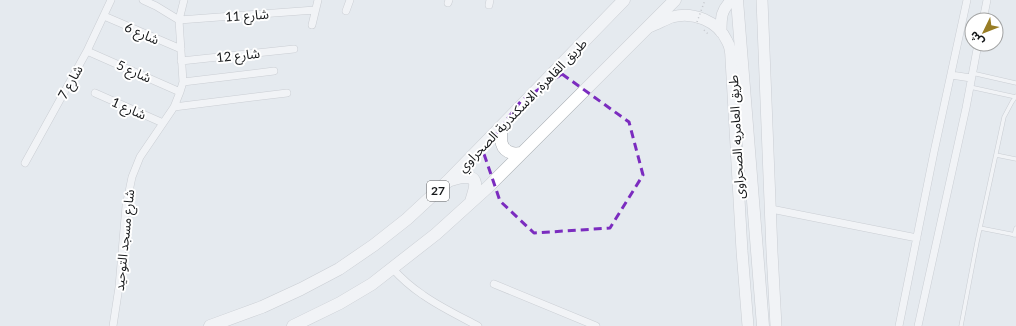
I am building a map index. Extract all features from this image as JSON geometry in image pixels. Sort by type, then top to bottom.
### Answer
[{"type":"highway","name":"طريق القاهرة, الاسكندرية الصحراوي","points":[[210,326],[262,307],[301,290],[339,269],[374,245],[407,219],[448,181],[624,0]]},
{"type":"highway","name":"27","points":[[293,326],[340,303],[372,284],[436,234],[488,187],[675,0]]},
{"type":"highway","points":[[721,32],[721,19],[723,11],[732,0]]},
{"type":"highway","points":[[737,0],[762,326]]},
{"type":"highway","points":[[762,0],[776,326]]},
{"type":"highway","name":"طريق العامريه الصحراوى","points":[[647,28],[672,17],[694,16],[708,21],[716,26],[727,39],[730,46],[748,326]]},
{"type":"highway","points":[[502,126],[500,139],[502,145],[506,150],[512,153],[522,153]]},
{"type":"highway","name":"27","points":[[448,181],[462,177],[469,177],[473,179],[475,182],[475,188],[471,202]]},
{"type":"street","name":"شارع 7","points":[[25,162],[87,51],[111,0]]},
{"type":"street","points":[[143,0],[179,20]]},
{"type":"street","name":"شارع مسجد التوحيد","points":[[113,326],[119,287],[126,206],[132,177],[140,157],[174,107],[183,82],[179,20],[184,0]]},
{"type":"street","points":[[312,25],[318,0]]},
{"type":"street","points":[[346,11],[350,0]]},
{"type":"street","points":[[899,326],[967,0]]},
{"type":"street","points":[[985,12],[987,0]]},
{"type":"street","name":"شارع 11","points":[[179,20],[315,10]]},
{"type":"street","name":"شارع 6","points":[[104,16],[181,49]]},
{"type":"street","name":"شارع 12","points":[[181,61],[294,49]]},
{"type":"street","name":"شارع 5","points":[[87,51],[180,92]]},
{"type":"street","points":[[918,326],[966,108],[976,52]]},
{"type":"street","points":[[183,82],[274,71]]},
{"type":"street","points":[[951,75],[971,76]]},
{"type":"street","name":"شارع 1","points":[[95,93],[163,123]]},
{"type":"street","points":[[174,107],[287,94]]},
{"type":"street","points":[[770,209],[917,238]]},
{"type":"street","points":[[392,268],[401,278],[433,302],[478,326]]},
{"type":"street","points":[[494,284],[596,326]]},
{"type":"lane","points":[[971,76],[1016,83]]},
{"type":"lane","points":[[961,326],[1004,117],[1016,97],[969,86]]},
{"type":"lane","points":[[996,155],[1016,159]]},
{"type":"lane","points":[[980,228],[1015,235],[1016,228]]},
{"type":"path","points":[[697,22],[705,0]]},
{"type":"highlighted area","points":[[562,74],[629,122],[643,175],[610,228],[534,233],[500,201],[483,151],[521,101]]}]
